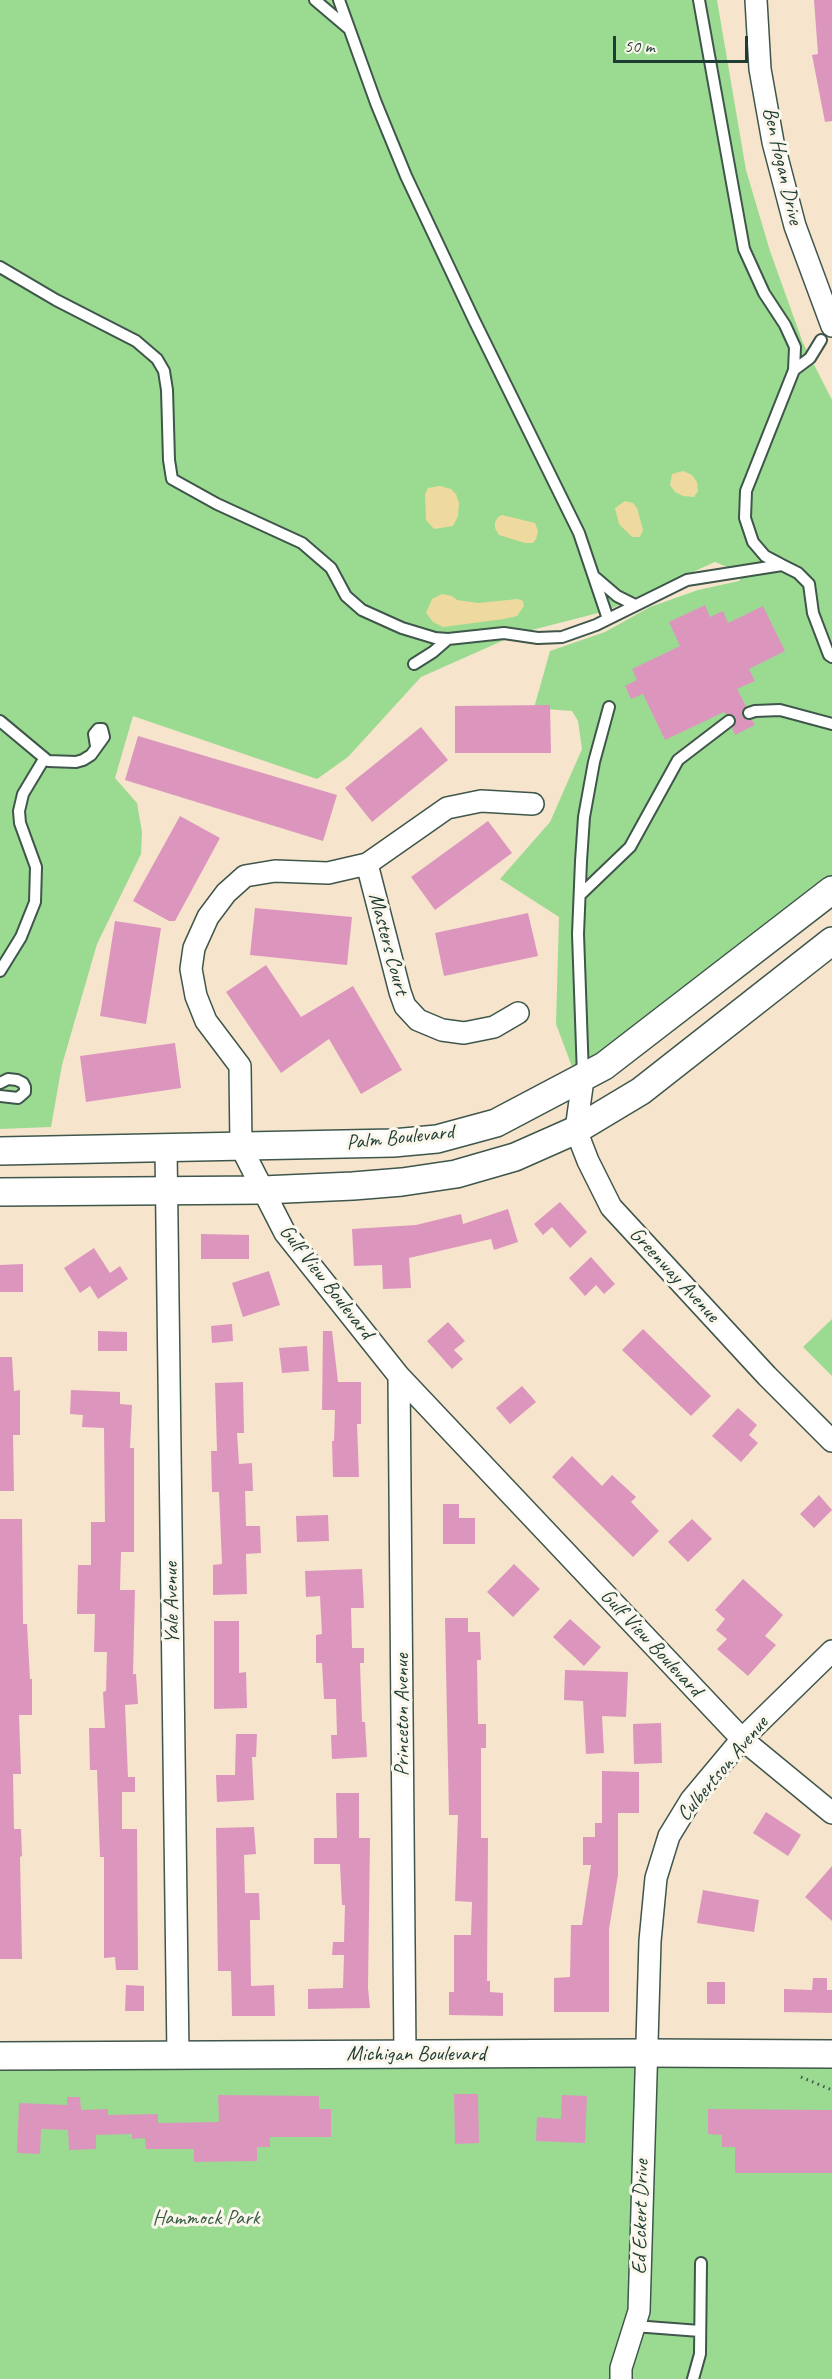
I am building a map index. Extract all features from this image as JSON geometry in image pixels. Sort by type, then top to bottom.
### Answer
[{"type":"street","name":"Ben Hogan Drive","points":[[756,0],[760,69],[773,142],[827,333]]},
{"type":"street","name":"Gulf View Boulevard","points":[[533,804],[481,801],[447,808],[368,864],[328,873],[275,871],[245,876],[226,893],[214,909],[194,948],[191,969],[196,996],[206,1021],[240,1066],[241,1147],[285,1233],[399,1376],[742,1740],[832,1813]]},
{"type":"street","name":"Masters Court","points":[[368,864],[400,992],[405,1006],[418,1020],[441,1030],[464,1033],[494,1027],[518,1013]]},
{"type":"street","name":"Palm Boulevard","points":[[0,1151],[393,1143],[437,1139],[496,1123],[604,1066],[832,890]]},
{"type":"street","name":"Palm Boulevard","points":[[0,1192],[263,1190],[402,1182],[456,1174],[515,1158],[576,1130],[640,1091],[832,941]]},
{"type":"street","name":"Greenway Avenue","points":[[583,1079],[576,1130],[611,1208],[767,1376],[832,1442]]},
{"type":"street","name":"Yale Avenue","points":[[166,1149],[178,2056]]},
{"type":"street","name":"Princeton Avenue","points":[[399,1376],[405,2054]]},
{"type":"street","name":"Culbertson Avenue","points":[[645,2053],[655,1888],[669,1836],[691,1800],[742,1740],[832,1651]]},
{"type":"street","name":"Ed Eckert Drive","points":[[621,2379],[621,2368],[639,2311],[645,2053]]},
{"type":"street","name":"Michigan Boulevard","points":[[0,2056],[832,2054]]},
{"type":"lane","points":[[315,0],[350,31]]},
{"type":"lane","points":[[339,0],[406,176],[583,542],[608,620]]},
{"type":"lane","points":[[699,0],[744,249],[764,293],[785,325],[795,347],[794,370],[755,465],[745,498],[745,518],[753,542],[765,556],[798,573],[809,584],[813,613],[829,655],[832,657]]},
{"type":"lane","points":[[0,267],[49,297],[136,341],[157,359],[164,371],[167,390],[169,460],[172,479],[217,504],[303,543],[331,568],[346,596],[362,610],[402,628],[435,638],[448,639],[504,633],[556,638],[578,633],[608,620],[687,580],[783,565]]},
{"type":"lane","points":[[794,370],[810,358],[827,333]]},
{"type":"lane","points":[[594,576],[617,596],[636,605]]},
{"type":"lane","points":[[414,664],[448,639]]},
{"type":"lane","points":[[583,1079],[578,934],[584,817],[594,762],[609,707]]},
{"type":"lane","points":[[749,713],[780,710],[832,724]]},
{"type":"lane","points":[[0,721],[44,759],[56,762],[76,762],[91,755],[96,746]]},
{"type":"lane","points":[[579,895],[630,847],[678,760],[729,722]]},
{"type":"lane","points":[[0,971],[21,937],[35,902],[36,867],[20,823],[19,811],[22,794],[44,759]]},
{"type":"lane","points":[[0,1083],[9,1079],[17,1080],[23,1083],[25,1092],[18,1098],[0,1096]]},
{"type":"lane","points":[[693,2379],[700,2354],[701,2263]]},
{"type":"lane","points":[[634,2326],[700,2331]]},
{"type":"green space","points":[[0,0],[717,0],[746,170],[770,251],[803,343],[832,400],[832,876],[658,1014],[574,1072],[556,1024],[559,917],[500,879],[550,822],[582,749],[578,721],[572,711],[534,708],[550,651],[605,632],[650,607],[698,590],[739,581],[744,574],[715,562],[606,611],[520,633],[421,677],[348,757],[317,779],[133,716],[115,778],[137,803],[142,832],[141,854],[97,944],[62,1065],[51,1127],[0,1129]]},
{"type":"green space","points":[[832,1319],[832,1376],[803,1347]]},
{"type":"green space","name":"Hammock Park","points":[[0,2056],[832,2061],[832,2379],[0,2379]]},
{"type":"sand","points":[[683,471],[692,475],[697,482],[698,491],[694,497],[683,496],[675,492],[670,485],[672,474]]},
{"type":"sand","points":[[440,486],[451,489],[456,494],[459,503],[458,516],[453,526],[434,529],[426,520],[425,494],[428,488]]},
{"type":"sand","points":[[625,501],[633,503],[637,508],[643,530],[640,537],[632,537],[619,524],[615,508]]},
{"type":"sand","points":[[502,515],[535,523],[538,531],[533,543],[525,543],[499,535],[495,522]]},
{"type":"sand","points":[[442,594],[452,596],[457,600],[478,603],[518,599],[523,601],[524,606],[517,616],[443,627],[433,622],[426,613],[432,599]]},
{"type":"building","points":[[814,0],[832,0],[832,121],[825,122],[812,55],[818,54]]},
{"type":"building","points":[[705,605],[710,617],[723,611],[728,623],[763,606],[785,651],[749,669],[755,681],[737,689],[746,706],[742,711],[742,716],[747,720],[752,720],[755,725],[735,735],[732,728],[736,723],[735,717],[724,712],[665,740],[643,694],[631,699],[625,686],[637,680],[632,669],[680,646],[669,622]]},
{"type":"building","points":[[550,705],[551,753],[455,753],[455,706]]},
{"type":"building","points":[[421,727],[448,760],[372,822],[345,788]]},
{"type":"building","points":[[138,736],[337,795],[323,841],[125,780]]},
{"type":"building","points":[[180,816],[220,838],[175,921],[169,921],[133,901]]},
{"type":"building","points":[[488,821],[512,853],[435,910],[411,877]]},
{"type":"building","points":[[255,908],[352,917],[347,965],[250,955]]},
{"type":"building","points":[[528,913],[538,956],[444,976],[435,933]]},
{"type":"building","points":[[115,921],[161,928],[146,1024],[100,1016]]},
{"type":"building","points":[[266,965],[301,1017],[353,986],[402,1070],[361,1094],[329,1039],[281,1073],[226,992]]},
{"type":"building","points":[[175,1043],[181,1088],[86,1102],[80,1056]]},
{"type":"building","points":[[560,1202],[587,1232],[570,1248],[552,1227],[543,1235],[534,1224]]},
{"type":"building","points":[[508,1209],[518,1242],[494,1250],[491,1239],[409,1258],[411,1288],[383,1289],[382,1265],[354,1266],[352,1229],[416,1225],[461,1214],[463,1224]]},
{"type":"building","points":[[201,1234],[249,1235],[249,1259],[201,1259]]},
{"type":"building","points":[[94,1248],[110,1273],[120,1266],[128,1279],[98,1299],[90,1286],[80,1293],[64,1268]]},
{"type":"building","points":[[591,1257],[615,1284],[604,1294],[596,1285],[585,1296],[569,1278]]},
{"type":"building","points":[[23,1264],[23,1292],[0,1292],[0,1265]]},
{"type":"building","points":[[269,1271],[280,1305],[243,1317],[232,1283]]},
{"type":"building","points":[[448,1322],[465,1341],[454,1350],[463,1359],[452,1369],[427,1341]]},
{"type":"building","points":[[232,1324],[233,1341],[212,1343],[211,1326]]},
{"type":"building","points":[[643,1329],[711,1396],[691,1416],[622,1350]]},
{"type":"building","points":[[98,1331],[127,1332],[127,1351],[98,1351]]},
{"type":"building","points":[[323,1331],[332,1331],[338,1382],[361,1382],[361,1424],[357,1424],[359,1477],[333,1477],[332,1441],[334,1441],[335,1410],[322,1410]]},
{"type":"building","points":[[307,1346],[309,1371],[282,1373],[279,1348]]},
{"type":"building","points":[[0,1357],[12,1357],[14,1391],[20,1390],[20,1435],[13,1435],[14,1491],[0,1491]]},
{"type":"building","points":[[243,1382],[244,1433],[237,1433],[239,1464],[252,1463],[253,1491],[245,1491],[246,1526],[260,1526],[261,1553],[246,1554],[247,1594],[213,1595],[213,1565],[222,1564],[219,1492],[212,1492],[211,1451],[217,1451],[215,1383]]},
{"type":"building","points":[[522,1386],[536,1402],[510,1424],[496,1408]]},
{"type":"building","points":[[71,1390],[120,1392],[120,1404],[132,1405],[130,1448],[134,1448],[134,1552],[121,1552],[120,1590],[135,1590],[133,1674],[136,1674],[138,1704],[125,1705],[128,1777],[135,1777],[135,1792],[122,1792],[122,1829],[137,1829],[138,1970],[116,1970],[115,1957],[104,1958],[104,1857],[100,1857],[97,1770],[90,1770],[89,1728],[105,1728],[103,1692],[106,1691],[107,1652],[94,1652],[95,1614],[77,1614],[78,1565],[91,1565],[91,1522],[105,1522],[104,1428],[82,1427],[83,1415],[70,1414]]},
{"type":"building","points":[[738,1408],[757,1425],[749,1435],[758,1443],[741,1462],[712,1436]]},
{"type":"building","points":[[572,1456],[602,1486],[612,1475],[636,1497],[631,1502],[659,1531],[633,1557],[552,1477]]},
{"type":"building","points":[[819,1495],[832,1510],[814,1528],[800,1514]]},
{"type":"building","points":[[443,1504],[459,1504],[459,1518],[475,1518],[475,1544],[443,1544]]},
{"type":"building","points":[[328,1515],[329,1541],[297,1542],[296,1516]]},
{"type":"building","points":[[0,1519],[22,1519],[23,1624],[27,1624],[30,1679],[32,1679],[32,1715],[19,1715],[21,1774],[13,1774],[14,1829],[21,1829],[22,1959],[0,1959]]},
{"type":"building","points":[[692,1519],[712,1539],[688,1562],[668,1542]]},
{"type":"building","points":[[514,1564],[540,1589],[513,1617],[487,1592]]},
{"type":"building","points":[[362,1569],[364,1608],[351,1608],[352,1648],[364,1648],[364,1663],[360,1663],[362,1722],[365,1722],[367,1757],[332,1759],[331,1735],[337,1735],[336,1699],[324,1699],[322,1663],[316,1663],[316,1635],[322,1634],[320,1596],[306,1597],[305,1571]]},
{"type":"building","points":[[743,1579],[783,1615],[765,1636],[776,1645],[748,1676],[717,1649],[727,1639],[716,1630],[725,1619],[715,1610]]},
{"type":"building","points":[[445,1618],[468,1618],[468,1632],[480,1632],[481,1660],[477,1660],[478,1724],[486,1724],[486,1748],[481,1748],[481,1838],[488,1838],[487,1981],[490,1981],[490,1992],[503,1993],[503,2016],[449,2015],[449,1992],[454,1992],[454,1935],[471,1935],[472,1902],[455,1901],[458,1815],[449,1815]]},
{"type":"building","points":[[570,1619],[601,1647],[584,1666],[553,1637]]},
{"type":"building","points":[[214,1621],[239,1621],[239,1673],[246,1672],[247,1708],[214,1709]]},
{"type":"building","points":[[565,1670],[628,1672],[626,1717],[602,1716],[604,1753],[586,1754],[583,1701],[564,1700]]},
{"type":"building","points":[[661,1723],[662,1763],[634,1764],[633,1724]]},
{"type":"building","points":[[236,1734],[257,1734],[256,1757],[252,1757],[254,1800],[217,1802],[216,1775],[235,1775]]},
{"type":"building","points":[[602,1771],[639,1772],[639,1813],[618,1813],[618,1875],[609,1929],[609,2012],[554,2012],[554,1978],[570,1977],[571,1925],[582,1925],[591,1865],[583,1865],[583,1837],[595,1837],[595,1823],[602,1823]]},
{"type":"building","points":[[336,1793],[359,1793],[359,1838],[370,1838],[368,1988],[370,2008],[308,2009],[308,1989],[343,1988],[344,1955],[332,1955],[333,1942],[344,1942],[345,1905],[342,1905],[340,1864],[314,1864],[314,1838],[337,1838]]},
{"type":"building","points":[[766,1812],[801,1835],[788,1856],[753,1833]]},
{"type":"building","points":[[254,1827],[256,1854],[244,1855],[245,1893],[259,1893],[260,1920],[250,1920],[251,1986],[274,1985],[275,2016],[232,2016],[231,1971],[218,1971],[216,1828]]},
{"type":"building","points":[[832,1866],[832,1921],[805,1897]]},
{"type":"building","points":[[703,1890],[759,1900],[754,1932],[697,1923]]},
{"type":"building","points":[[813,1978],[827,1978],[827,1990],[832,1990],[832,2013],[784,2012],[784,1989],[812,1990]]},
{"type":"building","points":[[707,1982],[725,1982],[725,2004],[707,2004]]},
{"type":"building","points":[[126,1985],[144,1986],[144,2011],[125,2011]]},
{"type":"building","points":[[454,2094],[478,2094],[479,2143],[455,2144]]},
{"type":"building","points":[[218,2095],[319,2096],[319,2109],[331,2109],[331,2137],[270,2137],[270,2147],[257,2147],[257,2161],[194,2162],[194,2149],[146,2149],[145,2138],[132,2139],[132,2134],[96,2135],[96,2149],[69,2150],[68,2130],[41,2129],[40,2154],[17,2153],[19,2103],[67,2105],[67,2097],[80,2097],[81,2110],[108,2109],[108,2115],[158,2114],[158,2123],[219,2122]]},
{"type":"building","points":[[562,2095],[587,2096],[585,2143],[536,2141],[537,2117],[561,2119]]},
{"type":"building","points":[[708,2109],[832,2110],[832,2173],[735,2173],[735,2147],[722,2147],[722,2135],[708,2134]]}]
